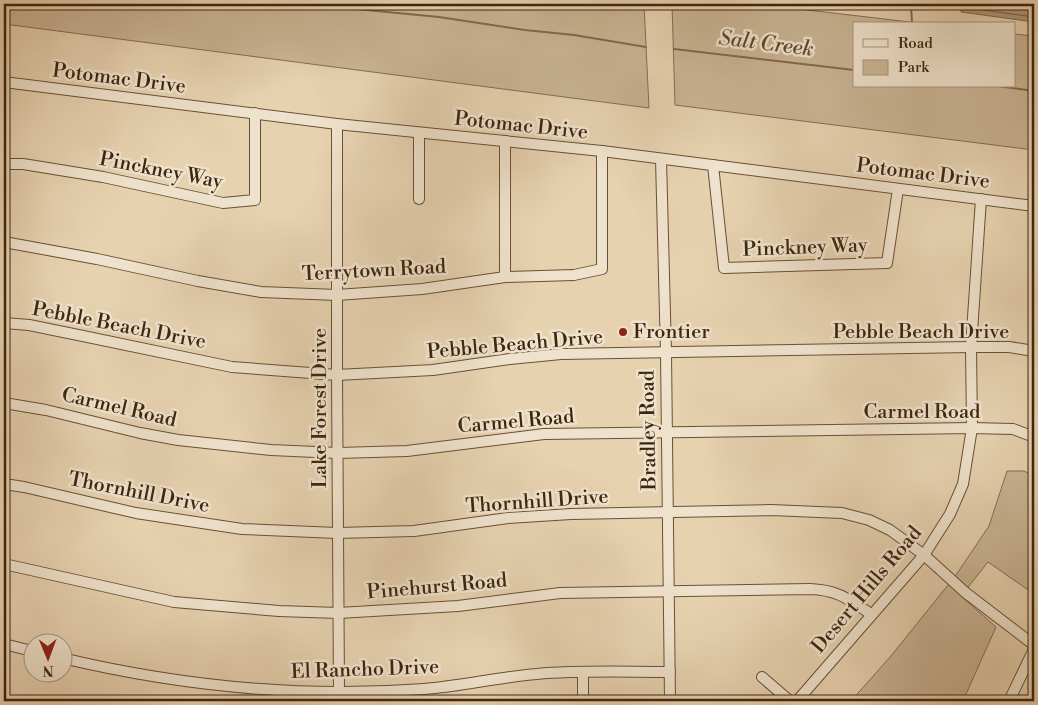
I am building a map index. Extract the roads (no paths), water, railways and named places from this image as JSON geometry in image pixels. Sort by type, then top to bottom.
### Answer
[{"type":"street","name":"Potomac Drive","points":[[4,82],[419,134],[602,151],[1034,206]]},
{"type":"street","name":"Pinckney Way","points":[[4,164],[23,164],[103,177],[223,202],[255,200],[255,113]]},
{"type":"street","name":"Lake Forest Drive","points":[[337,124],[339,692]]},
{"type":"street","points":[[419,134],[419,198]]},
{"type":"street","points":[[504,141],[505,277]]},
{"type":"street","name":"Terrytown Road","points":[[4,242],[261,292],[337,295],[422,289],[505,277],[574,275],[602,269],[602,151]]},
{"type":"street","name":"Bradley Road","points":[[661,159],[666,353],[670,701]]},
{"type":"street","name":"Pinckney Way","points":[[713,165],[724,268],[886,262],[898,189]]},
{"type":"street","name":"Desert Hills Road","points":[[797,701],[924,555],[950,514],[963,484],[972,428],[971,347],[981,199]]},
{"type":"street","name":"Pebble Beach Drive","points":[[4,322],[29,325],[232,368],[337,375],[433,370],[561,354],[971,347],[1009,347],[1034,352]]},
{"type":"street","name":"Carmel Road","points":[[4,402],[178,440],[270,450],[338,453],[407,451],[544,434],[972,428],[1013,429],[1034,437]]},
{"type":"street","name":"Thornhill Drive","points":[[4,484],[136,513],[232,528],[338,533],[414,531],[508,518],[571,514],[771,510],[842,513],[869,520],[890,530],[924,555],[966,593],[1034,645]]},
{"type":"street","name":"Pinehurst Road","points":[[4,564],[174,602],[279,611],[338,613],[458,606],[560,592],[826,590],[842,595],[871,614]]},
{"type":"street","points":[[4,644],[22,648]]},
{"type":"street","points":[[1009,701],[1034,649]]},
{"type":"street","name":"El Rancho Drive","points":[[72,660],[110,669],[260,690],[339,692],[425,689],[537,674],[670,672]]},
{"type":"street","points":[[583,672],[583,701]]},
{"type":"street","points":[[762,677],[790,701]]},
{"type":"water","points":[[961,4],[1033,4],[1034,22],[961,12]]},
{"type":"waterway","name":"Salt Creek","points":[[304,4],[439,17],[525,30],[574,35],[646,47]]},
{"type":"waterway","points":[[911,4],[912,22]]},
{"type":"waterway","name":"Salt Creek","points":[[674,49],[853,70]]},
{"type":"waterway","name":"Salt Creek","points":[[1012,88],[1034,91]]},
{"type":"place","name":"Frontier","points":[[623,332]]}]
